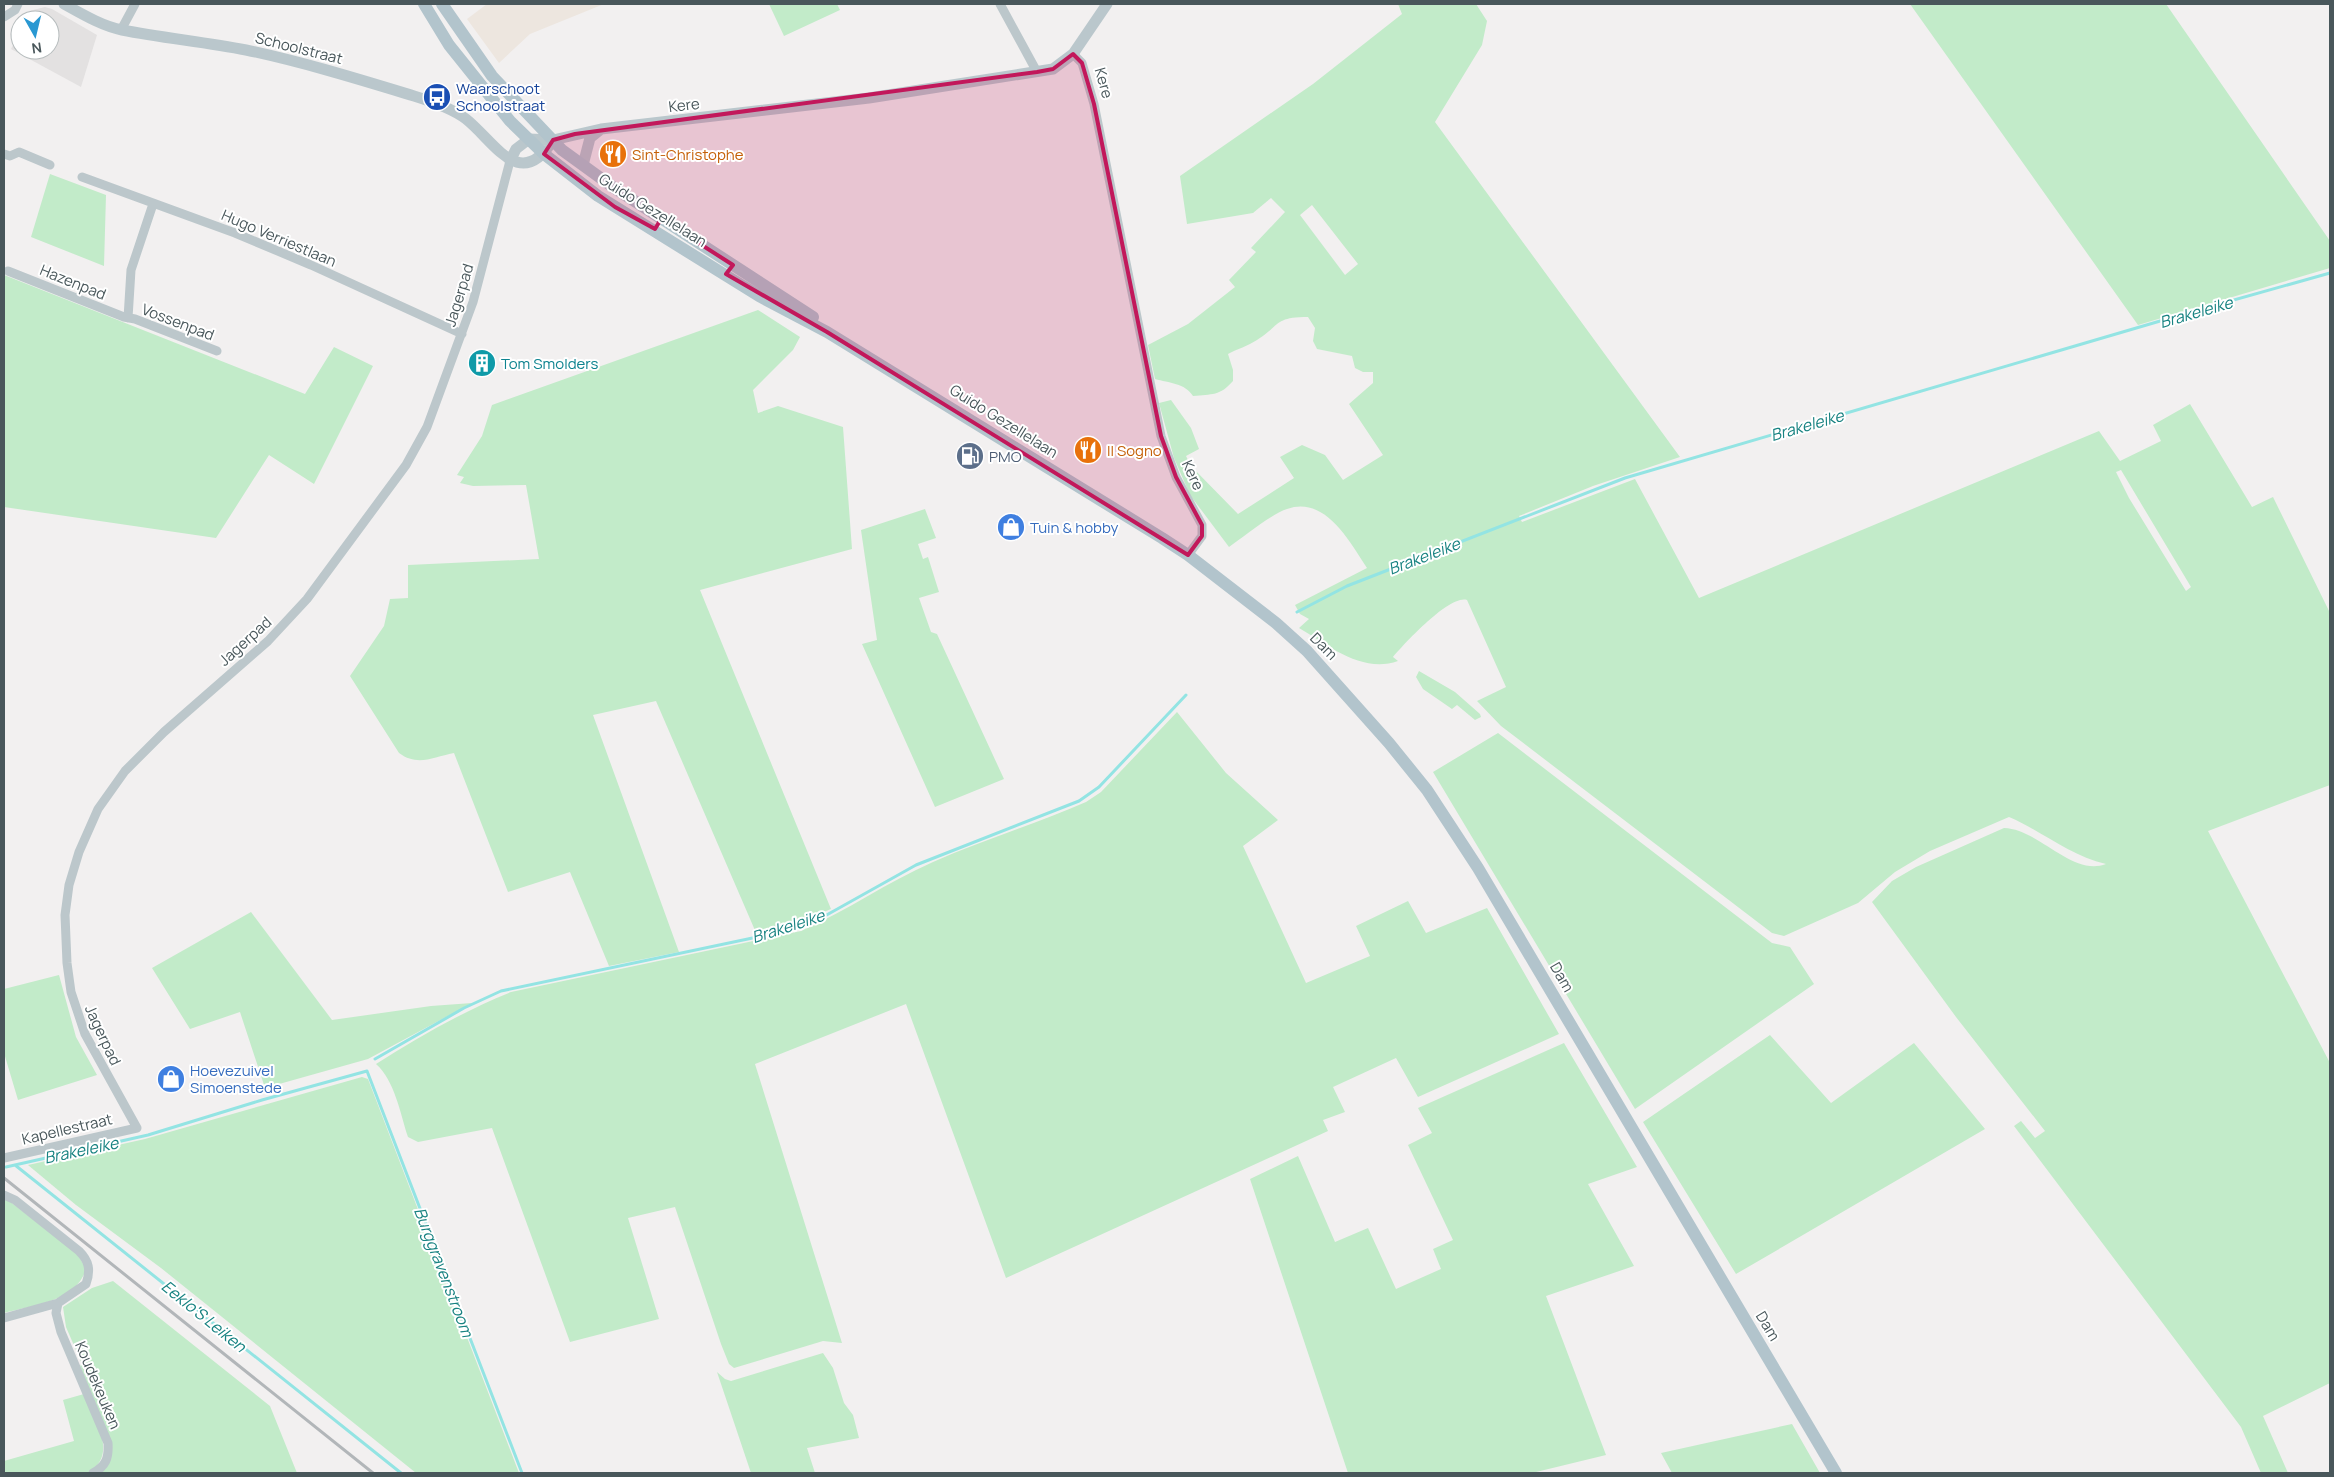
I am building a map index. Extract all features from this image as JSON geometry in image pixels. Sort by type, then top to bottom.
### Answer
[{"type":"main road","name":"Guido Gezellelaan","points":[[424,4],[449,45],[510,120],[544,154],[598,196],[658,224]]},
{"type":"main road","name":"Guido Gezellelaan","points":[[442,4],[492,76],[553,140],[658,224],[705,255],[816,319],[827,332],[1188,555]]},
{"type":"main road","name":"Dam","points":[[1188,555],[1257,608],[1307,651],[1357,705],[1427,790],[1478,868],[1529,953],[1836,1473]]},
{"type":"street","points":[[4,18],[15,10],[18,4]]},
{"type":"street","name":"Schoolstraat","points":[[64,4],[85,16],[121,30],[235,48],[296,60],[421,98],[466,119],[510,161]]},
{"type":"street","points":[[121,30],[135,4]]},
{"type":"street","points":[[1000,4],[1037,72]]},
{"type":"street","points":[[1073,54],[1107,4]]},
{"type":"street","name":"Kere","points":[[529,139],[553,140],[601,129],[869,98],[1037,72],[1053,69],[1064,63],[1073,54],[1082,63],[1094,104],[1161,436],[1183,492],[1202,524],[1202,536],[1188,555]]},
{"type":"street","points":[[582,165],[590,138],[601,129]]},
{"type":"street","points":[[529,139],[516,148],[510,161],[524,163],[544,154],[553,140]]},
{"type":"street","points":[[4,154],[10,156],[19,152],[50,165]]},
{"type":"street","name":"Jagerpad","points":[[136,1128],[85,1034],[71,992],[67,963],[65,915],[69,885],[79,852],[98,809],[125,771],[152,742],[274,634],[307,599],[417,448],[473,302],[510,161]]},
{"type":"street","name":"Hugo Verriestlaan","points":[[82,177],[252,240],[462,334]]},
{"type":"street","name":"Vossenpad","points":[[153,204],[131,270],[128,318],[217,351]]},
{"type":"street","name":"Hazenpad","points":[[8,271],[128,318]]},
{"type":"street","name":"Kapellestraat","points":[[4,1158],[136,1128]]},
{"type":"street","points":[[4,1195],[15,1200],[79,1251],[88,1263],[90,1270],[86,1284],[58,1303],[4,1318]]},
{"type":"street","name":"Koudekeuken","points":[[58,1303],[56,1313],[61,1332],[108,1444],[106,1463],[94,1473]]},
{"type":"highlighted area","points":[[1073,54],[1082,63],[1094,104],[1161,436],[1176,477],[1202,525],[1202,536],[1188,555],[827,332],[726,274],[733,265],[661,219],[655,229],[615,207],[544,154],[553,140],[575,134],[1037,72],[1053,69]]},
{"type":"shaded area","points":[[487,4],[604,4],[530,34],[499,63],[467,19]]},
{"type":"shaded area","points":[[45,7],[54,10],[33,10]]},
{"type":"shaded area","points":[[60,14],[97,35],[81,87],[31,60],[60,60]]},
{"type":"green space","points":[[769,4],[837,4],[840,10],[784,36]]},
{"type":"green space","points":[[1398,4],[1476,4],[1487,21],[1482,45],[1435,122],[1680,457],[1593,486],[1519,516],[1522,522],[1635,479],[1699,598],[2099,431],[2120,461],[2161,441],[2153,425],[2190,404],[2252,507],[2273,497],[2330,613],[2330,785],[2208,831],[2330,1063],[2330,1383],[2263,1416],[2288,1473],[2261,1473],[2241,1427],[2014,1126],[2021,1121],[2035,1138],[2045,1131],[1956,1017],[1872,902],[1892,881],[1916,867],[2004,828],[2017,830],[2030,836],[2068,859],[2081,864],[2093,866],[2106,864],[2080,855],[2009,817],[1930,851],[1895,872],[1858,903],[1784,936],[1772,933],[1501,726],[1477,701],[1506,687],[1467,600],[1459,600],[1428,621],[1393,657],[1398,661],[1385,664],[1371,664],[1359,661],[1346,656],[1299,628],[1309,619],[1300,614],[1295,605],[1367,568],[1353,546],[1335,524],[1325,515],[1313,509],[1301,506],[1287,509],[1266,520],[1229,547],[1190,495],[1174,458],[1159,403],[1171,400],[1191,428],[1199,449],[1186,456],[1191,466],[1238,514],[1294,478],[1280,457],[1302,445],[1325,455],[1343,480],[1383,455],[1349,404],[1373,383],[1373,372],[1363,372],[1355,368],[1352,356],[1317,349],[1313,341],[1315,328],[1308,317],[1283,320],[1254,342],[1228,354],[1233,370],[1233,381],[1220,392],[1211,394],[1193,396],[1186,388],[1155,379],[1148,345],[1188,324],[1235,287],[1229,280],[1256,252],[1251,248],[1285,212],[1271,198],[1253,213],[1187,224],[1180,176],[1313,84],[1402,14]],"holes":[[[1312,205],[1358,264],[1345,275],[1300,215]],[[2121,470],[2191,587],[2186,591],[2129,498],[2116,472]]]},
{"type":"green space","points":[[1910,4],[2166,4],[2330,241],[2330,268],[2138,325]]},
{"type":"green space","points":[[50,174],[106,195],[104,266],[31,237]]},
{"type":"green space","points":[[4,275],[305,394],[334,347],[373,366],[314,484],[269,455],[216,538],[4,507]]},
{"type":"green space","points":[[758,310],[800,337],[793,350],[753,390],[758,413],[778,406],[843,427],[852,549],[700,590],[831,909],[792,925],[757,935],[656,701],[593,715],[679,952],[609,966],[570,872],[508,892],[454,753],[419,760],[399,753],[350,676],[384,626],[390,599],[408,598],[408,565],[539,559],[526,485],[473,486],[460,483],[464,477],[457,475],[482,436],[492,405]]},
{"type":"green space","points":[[925,509],[936,538],[918,544],[923,559],[928,557],[939,592],[919,598],[931,632],[937,634],[1004,779],[935,807],[862,644],[877,640],[861,530]]},
{"type":"green space","points":[[1419,671],[1455,692],[1481,717],[1475,720],[1457,705],[1452,709],[1423,689],[1416,677]]},
{"type":"green space","points":[[1177,712],[1226,773],[1278,820],[1243,846],[1306,983],[1370,956],[1356,926],[1408,901],[1426,933],[1487,908],[1559,1034],[1418,1097],[1396,1058],[1333,1087],[1345,1112],[1323,1120],[1328,1131],[1006,1278],[906,1004],[755,1064],[842,1343],[823,1341],[734,1368],[729,1364],[721,1344],[675,1207],[628,1218],[659,1319],[570,1342],[492,1128],[418,1142],[408,1137],[392,1088],[383,1071],[376,1064],[442,1025],[476,1007],[511,992],[801,931],[835,915],[899,878],[933,862],[1086,802],[1101,792]]},
{"type":"green space","points":[[1498,733],[1772,943],[1790,947],[1814,984],[1635,1109],[1433,772]]},
{"type":"green space","points":[[251,912],[332,1020],[431,1006],[472,1003],[368,1059],[265,1088],[240,1012],[190,1029],[152,968]]},
{"type":"green space","points":[[59,975],[76,1037],[97,1075],[18,1100],[4,1053],[4,989]]},
{"type":"green space","points":[[1770,1035],[1831,1103],[1914,1043],[1985,1129],[1736,1274],[1643,1122]]},
{"type":"green space","points":[[1564,1043],[1637,1167],[1588,1184],[1634,1266],[1546,1296],[1606,1455],[1532,1473],[1348,1473],[1250,1179],[1298,1156],[1335,1242],[1368,1228],[1396,1289],[1441,1269],[1433,1249],[1453,1240],[1408,1145],[1432,1133],[1418,1108]]},
{"type":"green space","points":[[362,1077],[368,1079],[519,1473],[416,1473],[161,1268],[76,1205],[28,1165],[145,1139]]},
{"type":"green space","points":[[4,1197],[77,1253],[86,1269],[81,1280],[73,1289],[63,1295],[40,1304],[4,1313]]},
{"type":"green space","points":[[113,1281],[270,1406],[297,1473],[99,1473],[112,1454],[80,1366],[82,1364],[66,1327],[63,1307],[92,1288]]},
{"type":"green space","points":[[823,1353],[833,1368],[844,1403],[853,1415],[859,1438],[807,1448],[815,1473],[751,1473],[717,1372],[725,1379],[731,1381]]},
{"type":"green space","points":[[84,1394],[102,1436],[102,1456],[97,1465],[88,1473],[4,1473],[4,1461],[74,1441],[63,1400]]},
{"type":"green space","points":[[1792,1424],[1820,1473],[1672,1473],[1661,1453]]},
{"type":"waterway","name":"Brakeleike","points":[[1297,612],[1347,586],[1625,478],[2330,273]]},
{"type":"waterway","name":"Brakeleike","points":[[375,1059],[464,1008],[501,991],[762,936],[823,917],[916,865],[1079,801],[1099,787],[1186,695]]},
{"type":"waterway","name":"Burggravenstroom","points":[[6,1167],[148,1135],[262,1100],[367,1071],[522,1473]]},
{"type":"waterway","name":"Eeklo'S Leiken","points":[[15,1165],[401,1473]]},
{"type":"railway","points":[[4,1178],[373,1473]]},
{"type":"place","name":"Waarschoot Schoolstraat","points":[[437,97]]},
{"type":"place","name":"Sint-Christophe","points":[[613,154]]},
{"type":"place","name":"Tom Smolders","points":[[482,363]]},
{"type":"place","name":"Il Sogno","points":[[1088,450]]},
{"type":"place","name":"PMO","points":[[970,456]]},
{"type":"place","name":"Tuin & hobby","points":[[1011,527]]},
{"type":"place","name":"Hoevezuivel Simoenstede","points":[[171,1079]]}]
